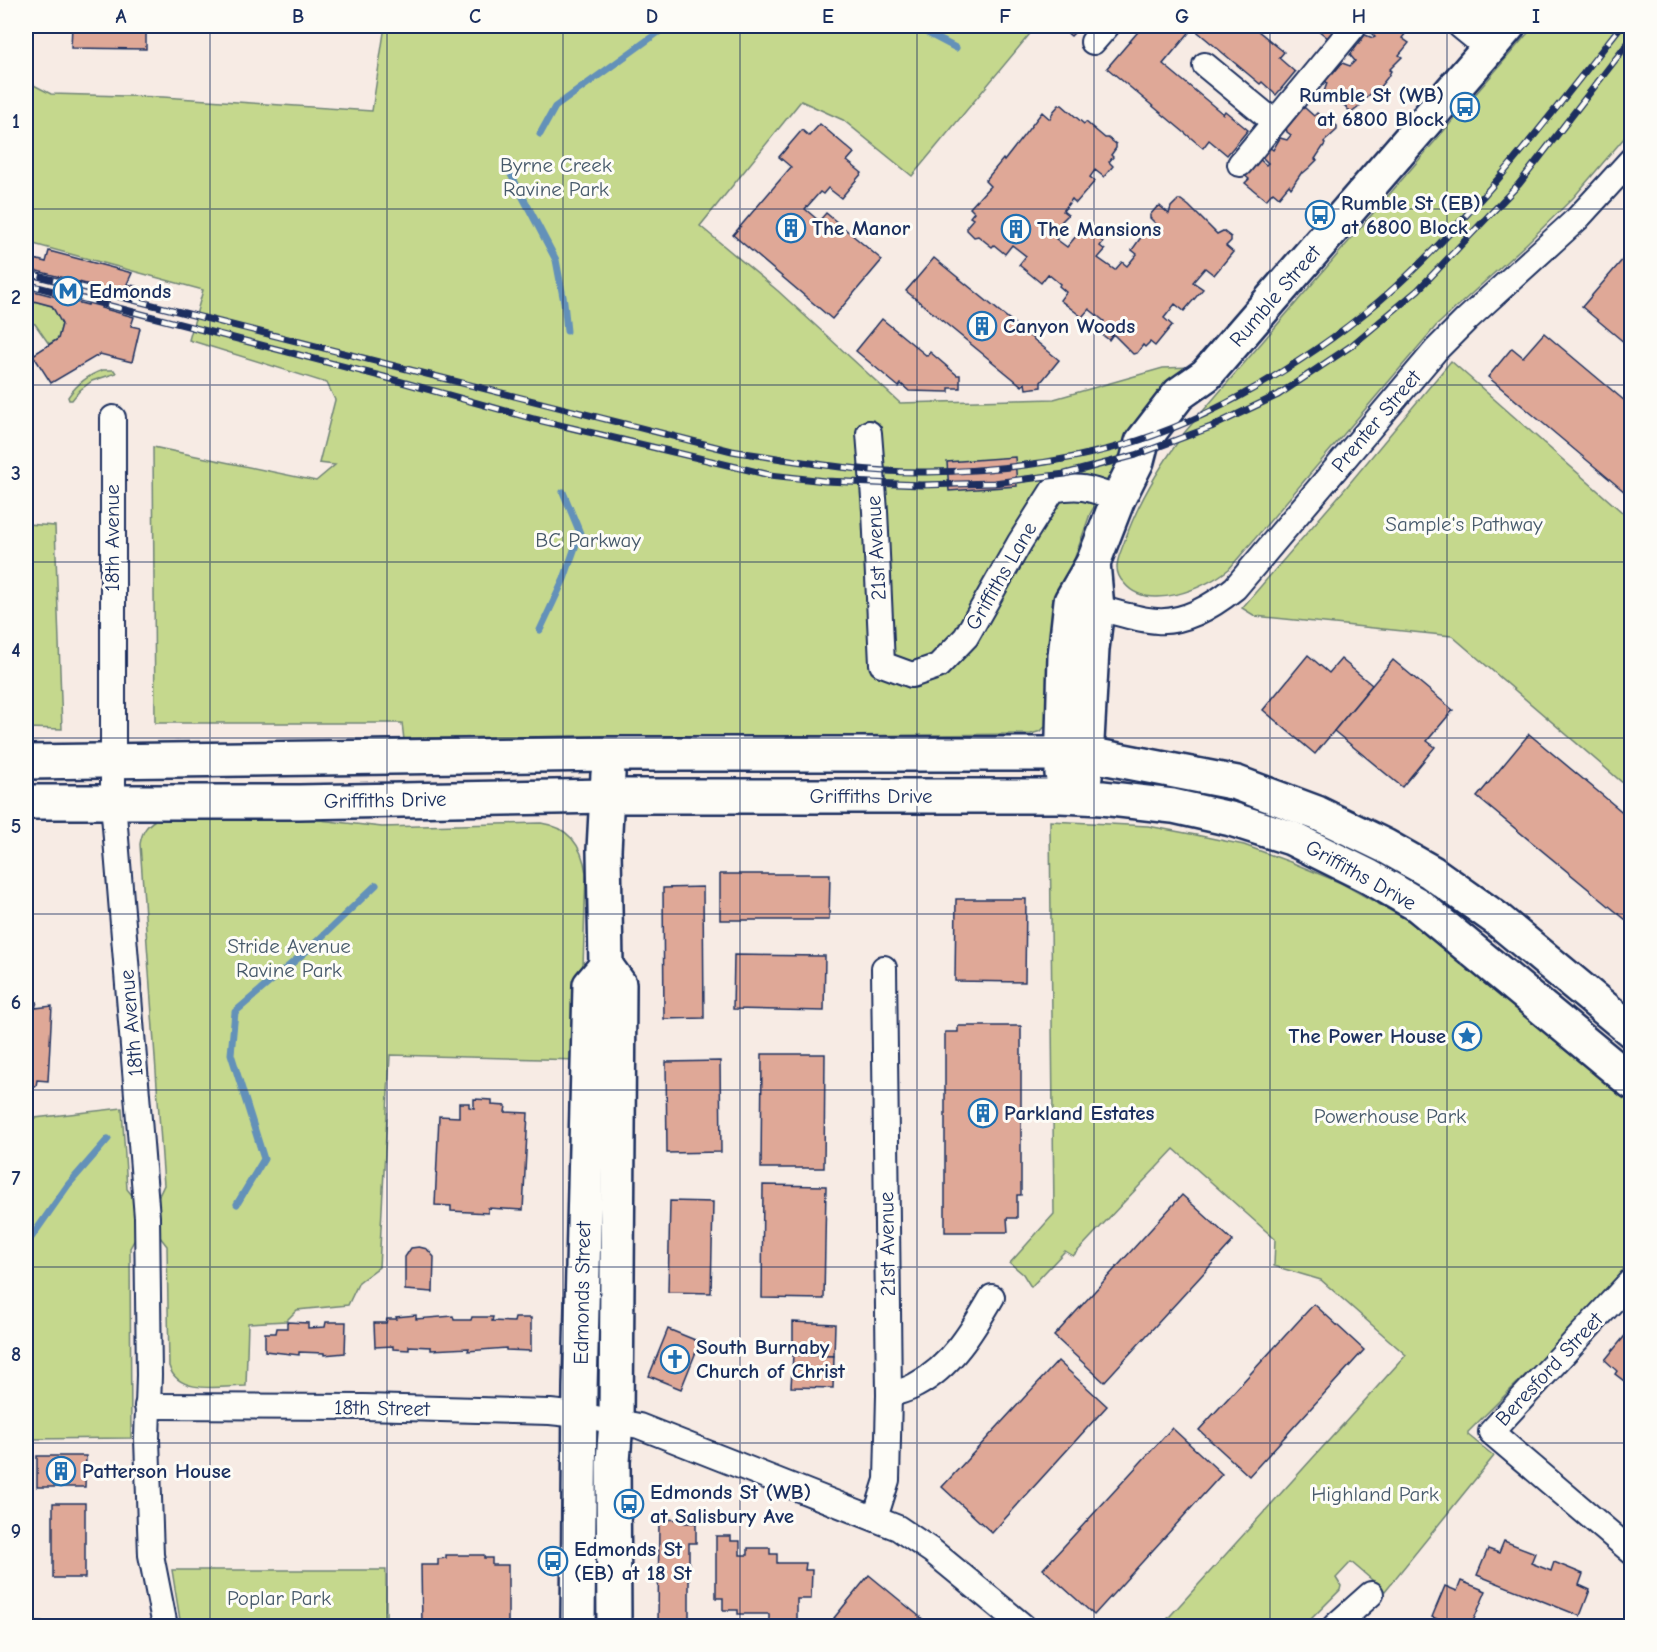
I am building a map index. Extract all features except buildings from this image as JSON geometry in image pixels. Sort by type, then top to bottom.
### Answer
[{"type":"main road","name":"Rumble Street","points":[[1075,754],[1065,656],[1071,601],[1093,563],[1118,499],[1137,461],[1142,442],[1179,394],[1206,375],[1498,37]]},
{"type":"main road","name":"Rumble Street","points":[[1073,796],[1075,754],[1097,608],[1093,563]]},
{"type":"main road","name":"Griffiths Drive","points":[[26,762],[608,754],[1075,754],[1237,783],[1317,813],[1385,846],[1431,872],[1497,919],[1632,1031]]},
{"type":"main road","name":"Edmonds Street","points":[[608,754],[604,850],[606,966],[619,984],[616,1422],[613,1461],[614,1626]]},
{"type":"main road","name":"Griffiths Drive","points":[[26,802],[299,802],[607,796],[1073,796],[1173,806],[1231,819],[1291,838],[1368,876],[1418,905],[1629,1075]]},
{"type":"main road","name":"Edmonds Street","points":[[578,1626],[579,1415],[590,985],[606,966]]},
{"type":"street","points":[[1240,164],[1354,26]]},
{"type":"street","points":[[1460,26],[1498,37]]},
{"type":"street","points":[[1205,65],[1274,122]]},
{"type":"street","name":"Prenter Street","points":[[1097,608],[1158,621],[1174,620],[1195,614],[1216,604],[1235,588],[1436,350],[1577,219],[1632,159]]},
{"type":"street","name":"18th Avenue","points":[[113,418],[113,802],[147,1217],[147,1406],[151,1555],[165,1626]]},
{"type":"street","name":"21st Avenue","points":[[869,433],[882,664]]},
{"type":"street","name":"Griffiths Lane","points":[[882,664],[912,675],[938,666],[966,637],[1020,542],[1053,490],[1071,486],[1081,487],[1118,499]]},
{"type":"street","name":"21st Avenue","points":[[875,1518],[887,1480],[889,1395],[884,968]]},
{"type":"street","name":"Beresford Street","points":[[1632,1280],[1491,1432],[1632,1552]]},
{"type":"street","points":[[889,1395],[916,1385],[940,1368],[971,1334],[992,1297]]},
{"type":"street","name":"18th Street","points":[[147,1406],[364,1407],[550,1412],[639,1426],[898,1528],[914,1538],[1023,1626]]},
{"type":"street","points":[[1335,1626],[1371,1594]]},
{"type":"green space","name":"BC Parkway","points":[[385,26],[1029,26],[1034,29],[912,176],[843,120],[801,101],[700,226],[778,291],[900,403],[1054,399],[1163,368],[1191,367],[1133,437],[1090,514],[1066,583],[1049,722],[1041,731],[1031,734],[404,740],[402,723],[155,723],[153,447],[316,481],[335,465],[319,463],[335,400],[327,383],[189,340],[203,290],[26,242],[26,81],[51,94],[163,97],[372,111]]},
{"type":"green space","points":[[1534,26],[1631,26],[1631,130],[1573,198],[1436,326],[1229,569],[1192,590],[1177,594],[1162,597],[1134,592],[1119,576],[1117,567],[1119,557],[1144,497],[1185,432]]},
{"type":"green space","points":[[26,299],[52,306],[62,324],[58,339],[49,344],[35,324],[26,321]]},
{"type":"green space","name":"Sample's Pathway","points":[[1451,361],[1631,520],[1631,790],[1452,636],[1255,616],[1242,608]]},
{"type":"green space","points":[[103,370],[114,370],[116,373],[92,381],[72,400],[69,400],[68,397],[79,384],[92,374]]},
{"type":"green space","points":[[26,524],[55,526],[62,729],[26,728]]},
{"type":"green space","name":"Stride Avenue Ravine Park","points":[[283,816],[382,827],[541,823],[551,825],[566,833],[581,854],[586,873],[580,1060],[390,1055],[379,1267],[359,1282],[348,1305],[297,1310],[286,1321],[248,1323],[246,1386],[214,1388],[191,1386],[174,1375],[169,1366],[167,1246],[160,1237],[157,1200],[164,1185],[140,844],[146,828],[159,818]]},
{"type":"green space","name":"Powerhouse Park","points":[[1050,821],[1148,826],[1244,845],[1341,883],[1427,931],[1631,1098],[1631,1270],[1468,1432],[1468,1435],[1494,1456],[1385,1591],[1351,1562],[1336,1578],[1341,1586],[1340,1590],[1304,1626],[1161,1626],[1406,1355],[1321,1280],[1274,1266],[1275,1239],[1174,1149],[1073,1256],[1065,1251],[1031,1287],[1023,1274],[1010,1263],[1054,1214]]},
{"type":"green space","points":[[122,1108],[127,1189],[135,1199],[136,1237],[130,1248],[131,1438],[26,1439],[26,1119]]},
{"type":"green space","name":"Poplar Park","points":[[172,1570],[386,1570],[386,1626],[181,1626]]},
{"type":"waterway","points":[[540,134],[555,107],[667,26]]},
{"type":"waterway","points":[[914,26],[956,48]]},
{"type":"waterway","points":[[507,167],[556,260],[567,331]]},
{"type":"waterway","points":[[540,630],[564,579],[580,533],[563,492]]},
{"type":"waterway","points":[[237,1204],[264,1159],[231,1054],[235,1012],[311,947],[376,885]]},
{"type":"waterway","points":[[26,1245],[68,1185],[108,1139]]},
{"type":"railway","points":[[26,273],[732,451],[829,466],[903,472],[980,470],[1060,460],[1137,441],[1209,412],[1281,372],[1348,326],[1407,276],[1465,217],[1518,155],[1621,26]]},
{"type":"railway","points":[[26,284],[384,377],[534,419],[770,475],[825,481],[921,485],[994,483],[1065,474],[1136,455],[1211,427],[1278,395],[1351,346],[1418,290],[1519,184],[1632,38]]},
{"type":"place","name":"Rumble St (WB) at 6800 Block","points":[[1465,107]]},
{"type":"place","name":"Rumble St (EB) at 6800 Block","points":[[1320,215]]},
{"type":"place","name":"The Manor","points":[[791,228]]},
{"type":"place","name":"The Mansions","points":[[1016,229]]},
{"type":"place","name":"Edmonds","points":[[68,291]]},
{"type":"place","name":"Canyon Woods","points":[[982,326]]},
{"type":"place","name":"The Power House","points":[[1467,1036]]},
{"type":"place","name":"Parkland Estates","points":[[983,1113]]},
{"type":"place","name":"South Burnaby Church of Christ","points":[[675,1359]]},
{"type":"place","name":"Patterson House","points":[[61,1471]]},
{"type":"place","name":"Edmonds St (WB) at Salisbury Ave","points":[[629,1504]]},
{"type":"place","name":"Edmonds St (EB) at 18 St","points":[[553,1561]]},
{"type":"park label","name":"Byrne Creek Ravine Park","points":[[556,177]]},
{"type":"park label","name":"Highland Park","points":[[1375,1494]]}]
